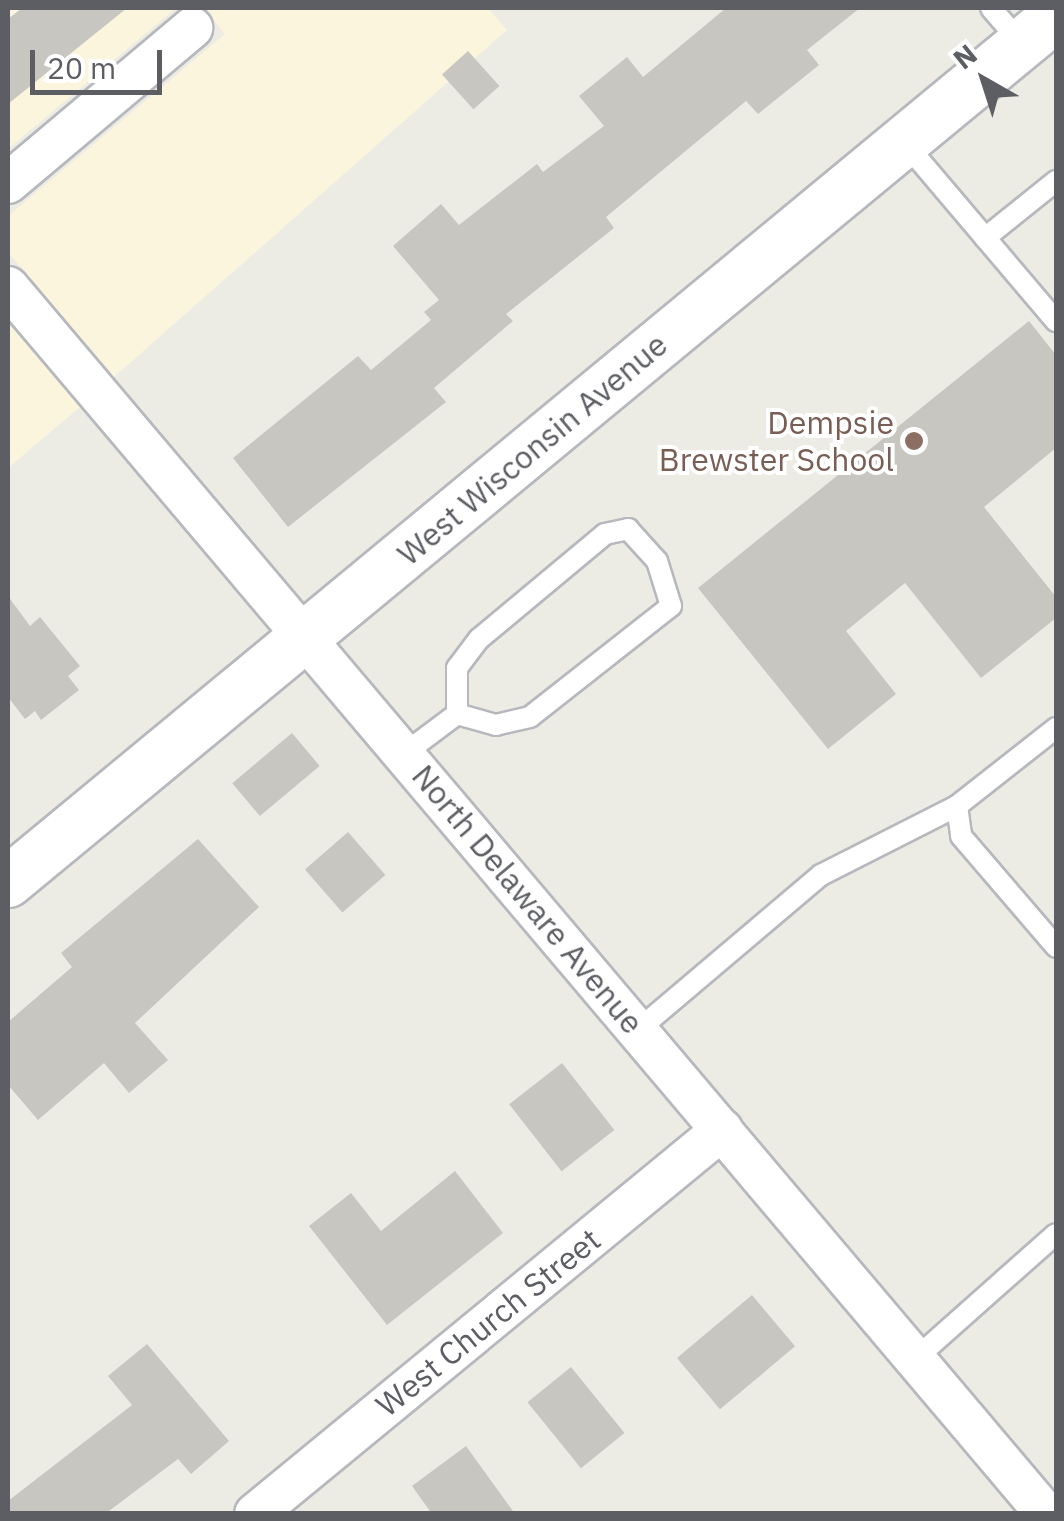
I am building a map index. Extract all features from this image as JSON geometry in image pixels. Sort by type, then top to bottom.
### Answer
[{"type":"street","name":"West Wisconsin Avenue","points":[[8,882],[904,142],[1023,23]]},
{"type":"street","points":[[8,183],[192,28]]},
{"type":"street","name":"North Delaware Avenue","points":[[8,287],[307,635],[1046,1514]]},
{"type":"street","name":"West Church Street","points":[[255,1514],[722,1130]]},
{"type":"lane","points":[[904,142],[1056,321]]},
{"type":"lane","points":[[985,238],[1056,181]]},
{"type":"lane","points":[[628,529],[656,561],[671,606],[530,717],[496,725],[457,714],[457,668],[479,638],[606,534],[628,529]]},
{"type":"lane","points":[[406,753],[457,714]]},
{"type":"lane","points":[[638,1030],[821,875],[957,806],[1056,728]]},
{"type":"lane","points":[[957,806],[961,836],[1056,947]]},
{"type":"lane","points":[[915,1359],[1056,1234]]},
{"type":"shaded area","points":[[8,8],[176,8],[8,149]]},
{"type":"shaded area","points":[[204,8],[488,8],[507,30],[114,377],[8,252],[8,216],[225,34]]},
{"type":"shaded area","points":[[8,322],[80,407],[8,468]]},
{"type":"building","points":[[22,8],[127,8],[8,104],[8,19]]},
{"type":"building","points":[[726,8],[860,8],[807,50],[819,65],[758,114],[746,101],[606,217],[614,228],[506,314],[513,321],[434,388],[446,402],[288,527],[233,458],[358,356],[371,370],[431,320],[424,312],[439,300],[393,246],[441,204],[459,225],[537,164],[543,172],[604,126],[579,96],[627,57],[643,77]]},
{"type":"building","points":[[468,51],[499,86],[473,109],[442,74]]},
{"type":"building","points":[[1029,321],[1056,355],[1056,448],[984,507],[1056,597],[1056,618],[981,678],[905,583],[846,631],[896,694],[828,749],[698,588]]},
{"type":"building","points":[[8,596],[30,626],[40,617],[80,666],[68,676],[79,690],[41,720],[35,711],[25,719],[8,697]]},
{"type":"building","points":[[292,733],[320,766],[260,816],[232,783]]},
{"type":"building","points":[[348,832],[385,875],[342,912],[305,869]]},
{"type":"building","points":[[198,839],[259,907],[135,1023],[168,1060],[129,1093],[104,1063],[38,1120],[8,1085],[8,1022],[72,967],[61,953]]},
{"type":"building","points":[[562,1063],[614,1130],[562,1171],[509,1104]]},
{"type":"building","points":[[455,1171],[503,1233],[387,1325],[309,1226],[351,1193],[381,1231]]},
{"type":"building","points":[[752,1295],[795,1346],[720,1409],[677,1358]]},
{"type":"building","points":[[147,1344],[229,1441],[191,1474],[178,1459],[105,1514],[8,1514],[8,1501],[132,1405],[108,1376]]},
{"type":"building","points":[[571,1367],[624,1433],[581,1468],[527,1402]]},
{"type":"building","points":[[466,1446],[515,1514],[432,1514],[412,1486]]},
{"type":"place","name":"Dempsie Brewster School","points":[[914,441]]}]
